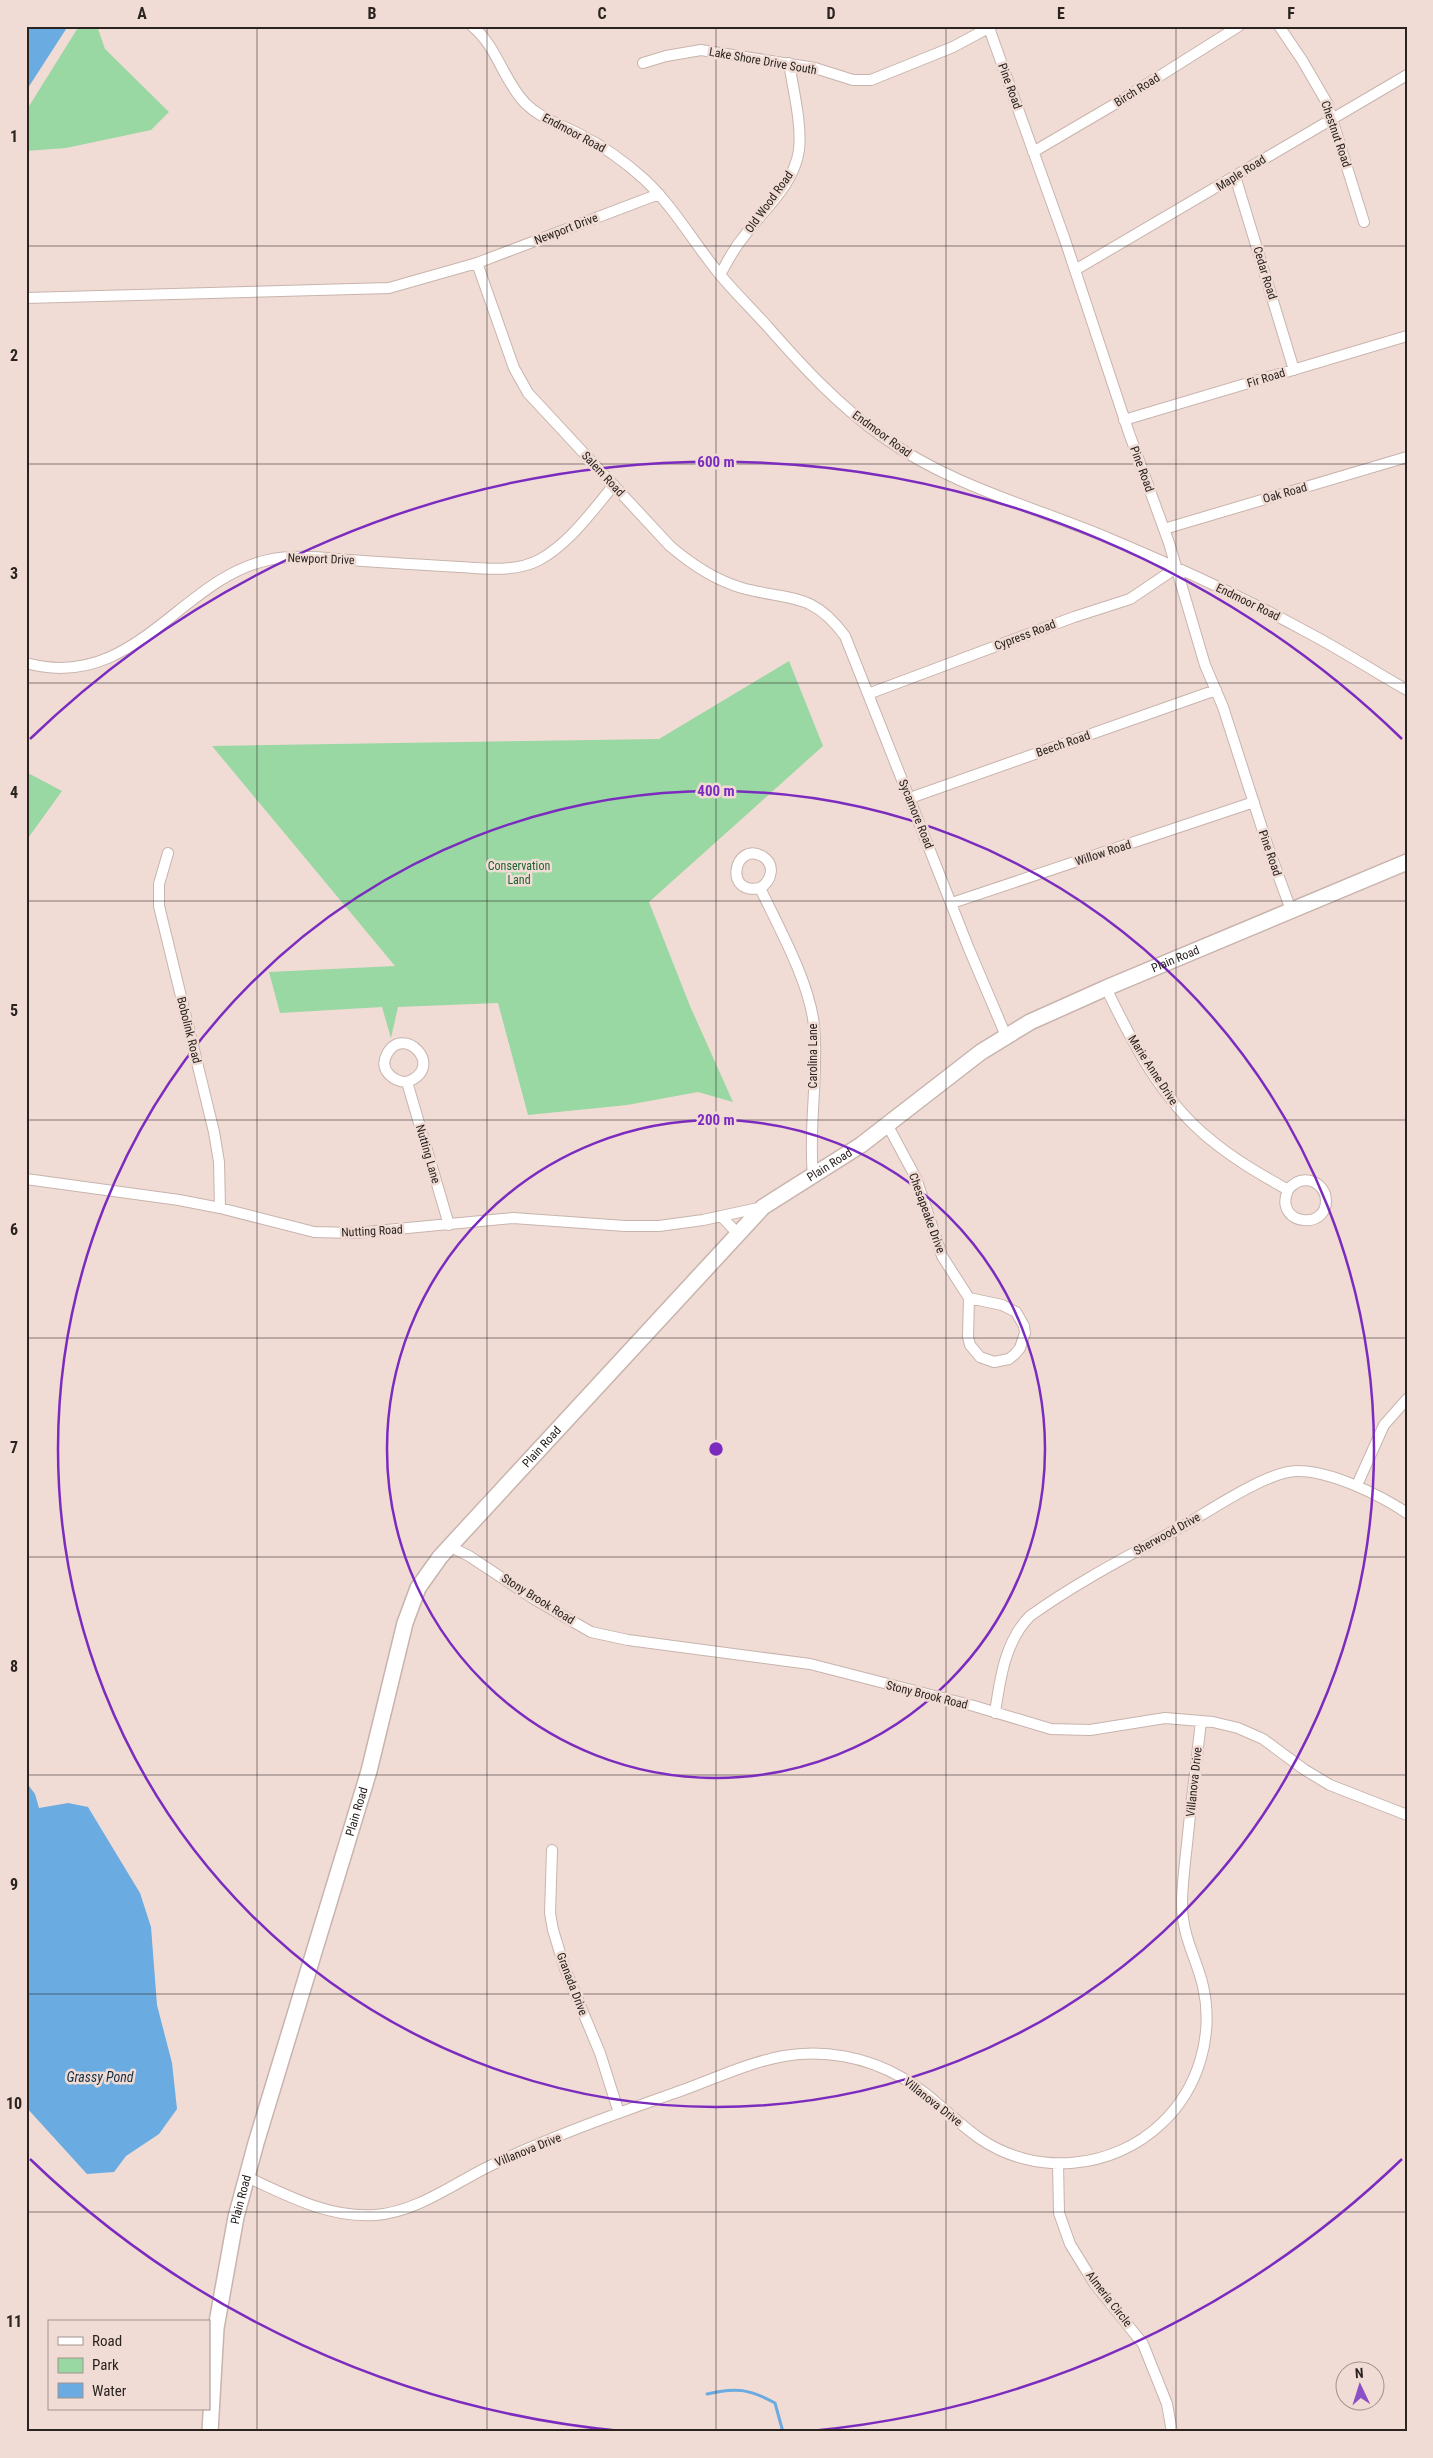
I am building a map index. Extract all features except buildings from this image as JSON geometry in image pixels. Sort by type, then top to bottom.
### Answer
[{"type":"main road","name":"Plain Road","points":[[210,2432],[216,2328],[226,2266],[247,2177],[369,1771],[405,1623],[418,1588],[449,1546],[666,1315],[763,1207],[888,1126],[981,1052],[1030,1022],[1106,988],[1407,862]]},
{"type":"street","name":"Endmoor Road","points":[[472,26],[482,34],[511,85],[526,103],[546,120],[581,134],[617,157],[659,194],[720,275],[824,388],[881,436],[913,457],[946,475],[1105,537],[1176,568],[1304,630],[1407,690]]},
{"type":"street","name":"Birch Road","points":[[1033,152],[1120,101],[1239,26]]},
{"type":"street","name":"Chestnut Road","points":[[1278,26],[1302,60],[1327,103],[1364,222]]},
{"type":"street","name":"Pine Road","points":[[991,27],[1075,270],[1124,420],[1164,529],[1205,665],[1216,690],[1291,910]]},
{"type":"street","name":"Lake Shore Drive South","points":[[643,63],[666,56],[701,50],[815,68],[853,80],[871,80],[931,56],[991,27]]},
{"type":"street","name":"Old Wood Road","points":[[720,275],[742,238],[782,188],[795,165],[799,149],[798,129],[789,63]]},
{"type":"street","name":"Maple Road","points":[[1075,270],[1407,75]]},
{"type":"street","name":"Cedar Road","points":[[1235,176],[1294,370]]},
{"type":"street","name":"Newport Drive","points":[[26,298],[366,290],[414,282],[476,263],[659,194]]},
{"type":"street","name":"Salem Road","points":[[476,263],[514,368],[528,393],[670,546],[704,571],[741,587],[810,603]]},
{"type":"street","name":"Fir Road","points":[[1124,420],[1407,336]]},
{"type":"street","name":"Oak Road","points":[[1164,529],[1407,457]]},
{"type":"street","name":"Newport Drive","points":[[26,663],[53,668],[80,667],[126,651],[231,575],[268,560],[314,557],[470,568],[524,566],[554,551],[614,485]]},
{"type":"street","name":"Cypress Road","points":[[868,694],[1065,620],[1130,599],[1176,568]]},
{"type":"street","name":"Sycamore Road","points":[[810,603],[822,610],[835,622],[845,636],[1006,1036]]},
{"type":"street","name":"Beech Road","points":[[910,798],[1216,690]]},
{"type":"street","name":"Willow Road","points":[[952,903],[1254,802]]},
{"type":"street","name":"Bobolink Road","points":[[168,853],[159,884],[159,906],[214,1132],[219,1162],[220,1208]]},
{"type":"street","name":"Carolina Lane","points":[[760,888],[794,962],[812,1011],[815,1040],[811,1141],[813,1175]]},
{"type":"street","name":"Marie Anne Drive","points":[[1106,988],[1145,1061],[1180,1110],[1224,1150],[1288,1190]]},
{"type":"street","name":"Nutting Lane","points":[[407,1082],[449,1225]]},
{"type":"street","name":"Chesapeake Drive","points":[[888,1126],[916,1178],[942,1256],[969,1298]]},
{"type":"street","name":"Nutting Road","points":[[26,1179],[220,1208],[314,1232],[355,1233],[513,1218],[625,1226],[659,1226],[763,1207]]},
{"type":"street","points":[[1310,1180],[1318,1184],[1325,1194],[1324,1210],[1318,1217],[1310,1220],[1302,1221],[1294,1217],[1286,1207],[1285,1198],[1288,1190],[1294,1184],[1302,1181],[1310,1180]]},
{"type":"street","points":[[722,1216],[738,1234]]},
{"type":"street","points":[[969,1298],[1002,1305],[1016,1312],[1024,1326],[1025,1334],[1020,1348],[1009,1359],[994,1362],[980,1357],[974,1351],[968,1337],[969,1298]]},
{"type":"street","points":[[1357,1485],[1382,1430],[1391,1415],[1407,1399]]},
{"type":"street","name":"Sherwood Drive","points":[[995,1713],[1000,1682],[1012,1642],[1021,1625],[1046,1604],[1103,1569],[1266,1479],[1299,1470],[1357,1485],[1407,1513]]},
{"type":"street","name":"Stony Brook Road","points":[[449,1546],[469,1556],[534,1599],[591,1632],[628,1640],[810,1664],[1031,1724],[1064,1730],[1090,1730],[1165,1718],[1201,1721],[1250,1732],[1274,1746],[1305,1770],[1330,1785],[1407,1815]]},
{"type":"street","name":"Villanova Drive","points":[[247,2177],[322,2209],[356,2215],[390,2213],[423,2201],[502,2160],[619,2113],[747,2067],[784,2056],[804,2054],[844,2056],[884,2068],[904,2078],[975,2135],[1001,2150],[1028,2160],[1058,2164],[1101,2158],[1141,2140],[1174,2110],[1190,2086],[1201,2059],[1206,2030],[1205,2001],[1199,1972],[1186,1938],[1182,1908],[1183,1883],[1201,1721]]},
{"type":"street","name":"Granada Drive","points":[[552,1850],[550,1913],[552,1930],[565,1969],[600,2053],[619,2113]]},
{"type":"street","name":"Almeria Circle","points":[[1058,2164],[1059,2213],[1070,2244],[1094,2283],[1143,2344],[1167,2404],[1172,2432]]},
{"type":"green space","points":[[79,26],[97,26],[105,49],[169,112],[151,130],[66,148],[26,151],[26,111]]},
{"type":"green space","name":"Conservation Land","points":[[789,661],[823,746],[649,902],[690,1006],[733,1102],[698,1092],[627,1105],[528,1115],[498,1003],[398,1007],[391,1038],[382,1007],[280,1013],[269,972],[395,966],[212,746],[659,739]]},
{"type":"green space","points":[[26,772],[62,791],[26,841]]},
{"type":"water","points":[[26,26],[68,26],[26,91]]},
{"type":"water","name":"Grassy Pond","points":[[26,1782],[35,1794],[39,1808],[68,1803],[88,1807],[140,1893],[151,1927],[157,2005],[172,2063],[177,2109],[159,2134],[126,2156],[114,2172],[87,2174],[26,2107]]},
{"type":"waterway","points":[[707,2394],[734,2390],[750,2392],[766,2398],[775,2403],[783,2432]]}]
